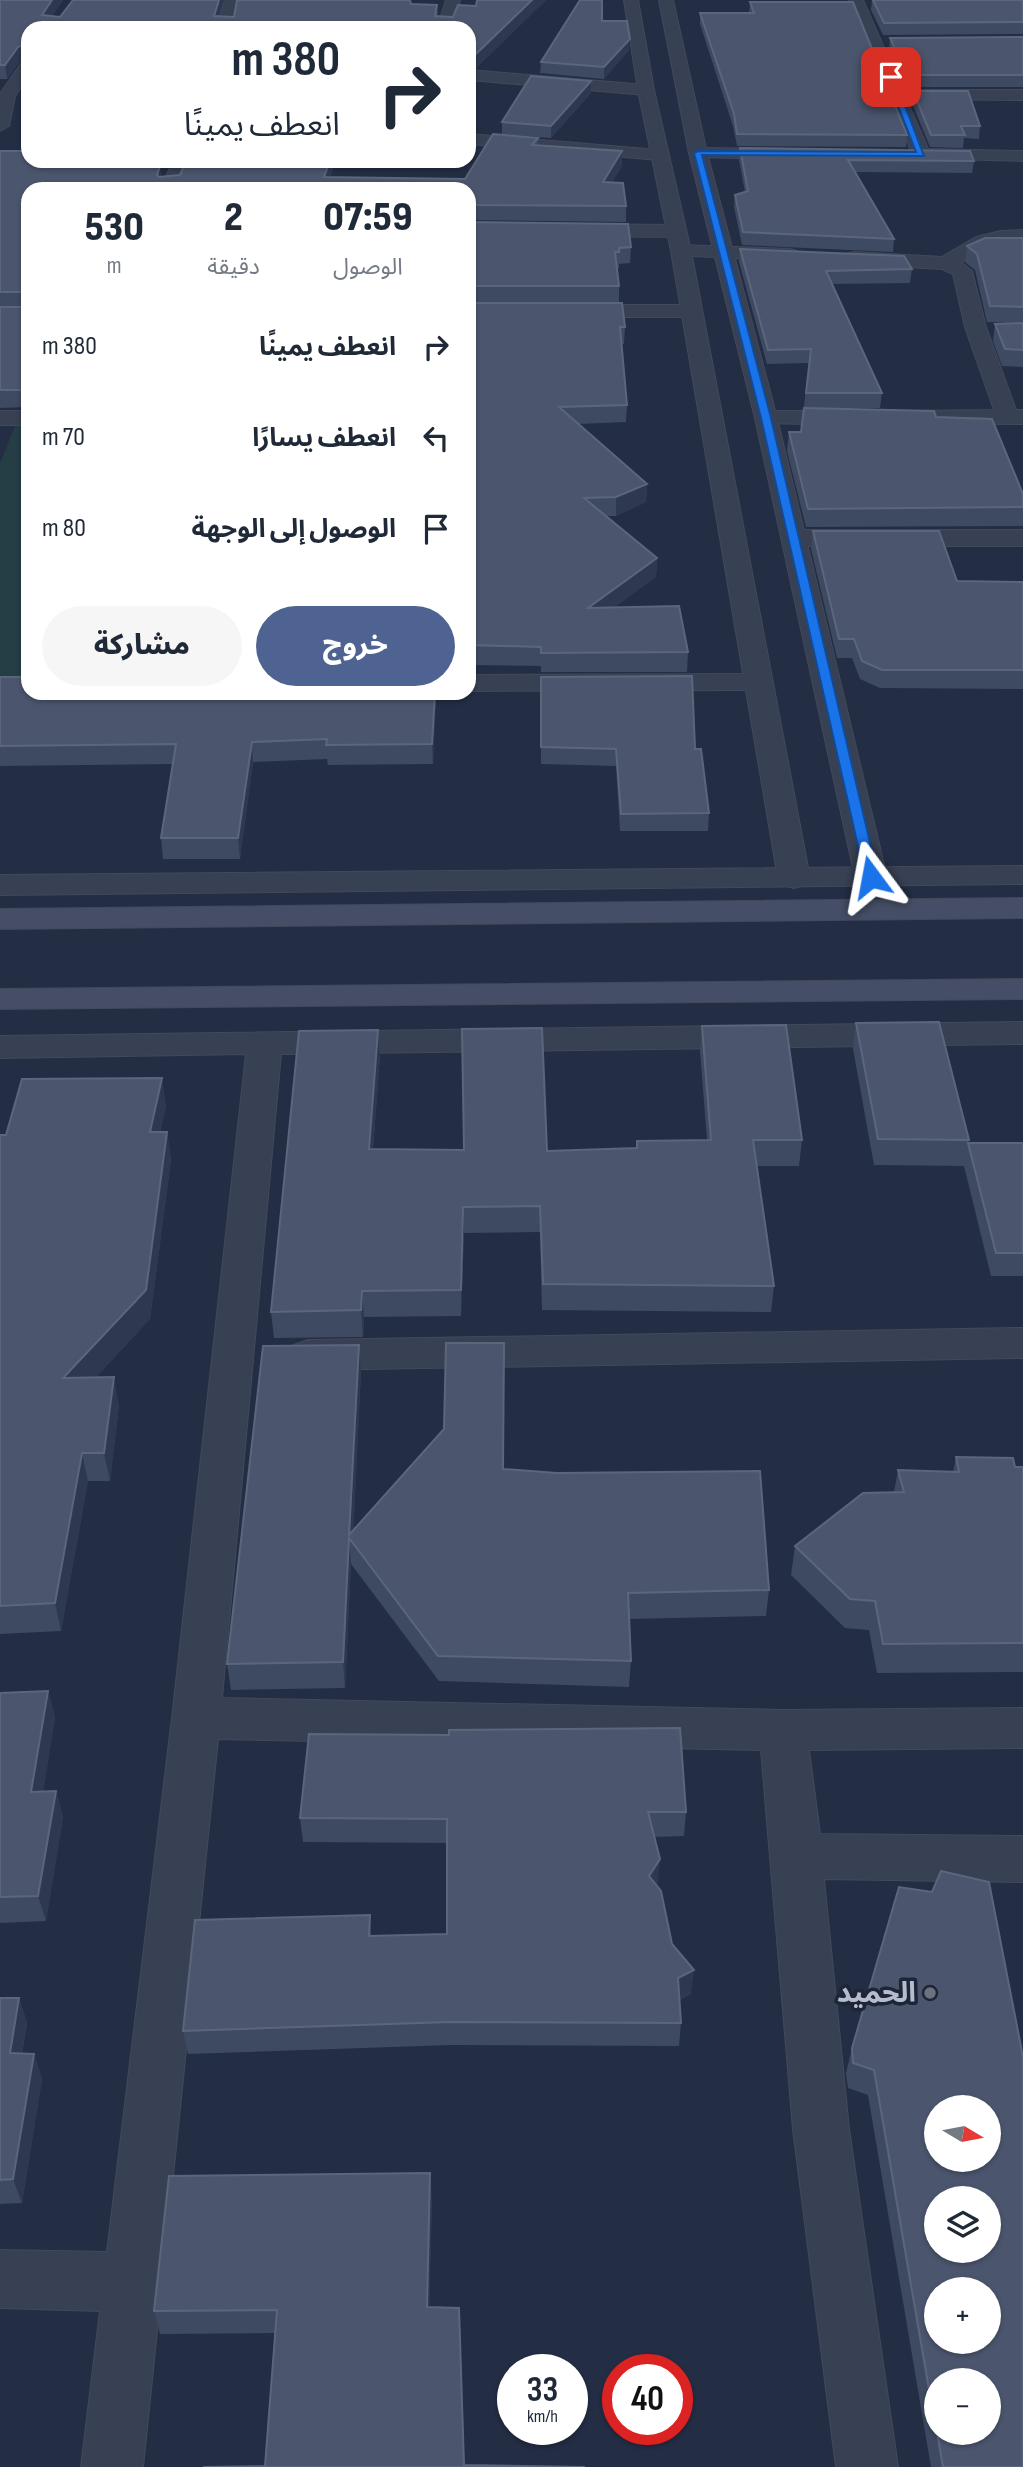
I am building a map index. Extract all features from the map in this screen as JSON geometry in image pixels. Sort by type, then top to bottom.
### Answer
[{"type":"main road","points":[[0,919],[1023,908]]},
{"type":"main road","points":[[0,999],[1023,989]]},
{"type":"street","points":[[227,21],[232,0]]},
{"type":"street","points":[[447,21],[453,0]]},
{"type":"street","points":[[631,0],[646,90],[691,311],[794,878]]},
{"type":"street","points":[[666,0],[698,153],[766,418],[871,877]]},
{"type":"street","points":[[856,0],[882,43],[914,154],[1023,156]]},
{"type":"street","points":[[19,132],[0,128],[4,95],[21,74]]},
{"type":"street","points":[[476,76],[646,90]]},
{"type":"street","points":[[898,95],[1023,95]]},
{"type":"street","points":[[476,140],[659,155]]},
{"type":"street","points":[[698,153],[810,154]]},
{"type":"street","points":[[476,229],[678,241],[724,251],[946,263],[962,271],[966,296],[977,331],[1016,418],[766,418]]},
{"type":"street","points":[[946,263],[979,241],[1000,236],[1023,236]]},
{"type":"street","points":[[476,311],[691,311]]},
{"type":"street","points":[[977,331],[1000,331]]},
{"type":"street","points":[[1,419],[21,418]]},
{"type":"street","points":[[793,538],[1023,538]]},
{"type":"street","points":[[476,683],[759,682]]},
{"type":"street","points":[[0,885],[1023,875]]},
{"type":"street","points":[[0,1047],[1023,1033]]},
{"type":"street","points":[[112,2467],[196,1718],[264,1045]]},
{"type":"street","points":[[234,1356],[1023,1343]]},
{"type":"street","points":[[196,1718],[783,1730],[1023,1728]]},
{"type":"street","points":[[783,1730],[821,2129],[867,2467]]},
{"type":"street","points":[[797,1856],[1023,1859]]},
{"type":"street","points":[[0,2279],[132,2282]]},
{"type":"shaded area","points":[[16,424],[21,424],[21,676],[0,676],[0,463]]},
{"type":"building","points":[[0,0],[52,0],[42,15],[60,17],[73,0],[219,0],[214,16],[234,17],[237,0],[410,0],[411,4],[437,5],[435,16],[453,17],[458,5],[476,6],[477,0],[532,0],[476,54],[476,21],[21,21],[21,46],[5,65],[0,65]]},
{"type":"building","points":[[580,0],[602,0],[602,21],[627,21],[630,39],[604,67],[541,62]]},
{"type":"building","points":[[873,0],[1023,0],[1023,22],[884,23]]},
{"type":"building","points":[[750,2],[853,2],[907,135],[737,134],[734,114],[700,13],[754,13]]},
{"type":"building","points":[[1023,37],[1023,75],[907,75],[890,38]]},
{"type":"building","points":[[531,76],[591,81],[551,126],[502,122]]},
{"type":"building","points":[[913,91],[968,91],[980,126],[961,126],[965,135],[931,135]]},
{"type":"building","points":[[493,134],[538,138],[532,145],[622,151],[603,182],[623,183],[626,206],[476,205],[476,182],[21,182],[21,292],[0,292],[0,151],[21,151],[21,168],[159,168],[159,177],[180,175],[183,168],[327,168],[324,177],[465,179],[472,168],[476,168],[476,161]]},
{"type":"building","points":[[740,148],[970,151],[974,161],[848,160],[894,239],[743,232],[735,195],[748,191]]},
{"type":"building","points":[[476,222],[628,224],[631,247],[619,248],[619,252],[615,252],[619,286],[476,286]]},
{"type":"building","points":[[985,238],[1023,238],[1023,307],[990,306],[977,254],[967,246]]},
{"type":"building","points":[[740,249],[904,256],[912,269],[826,271],[882,393],[806,393],[811,349],[768,350]]},
{"type":"building","points":[[476,303],[622,303],[625,327],[620,327],[627,405],[559,407],[647,484],[616,497],[584,498],[657,558],[588,608],[679,606],[688,652],[541,653],[541,647],[476,645]]},
{"type":"building","points":[[0,307],[21,307],[21,390],[0,390]]},
{"type":"building","points":[[1023,323],[1023,350],[1005,349],[995,324]]},
{"type":"building","points":[[804,408],[934,411],[936,417],[992,419],[1023,494],[1023,507],[808,509],[789,432],[801,432]]},
{"type":"building","points":[[813,531],[939,531],[957,581],[1023,582],[1023,670],[882,670],[862,661],[854,639],[839,639]]},
{"type":"building","points":[[692,676],[695,749],[701,749],[709,813],[621,814],[616,749],[541,747],[541,677]]},
{"type":"building","points":[[0,677],[21,677],[21,700],[435,700],[432,744],[326,745],[327,739],[252,742],[238,838],[161,838],[176,744],[0,746]]},
{"type":"building","points":[[939,1022],[969,1140],[878,1139],[856,1023]]},
{"type":"building","points":[[786,1025],[802,1140],[753,1140],[774,1286],[543,1284],[540,1206],[463,1207],[461,1290],[362,1291],[361,1310],[271,1312],[299,1031],[378,1030],[369,1149],[464,1150],[462,1029],[542,1028],[547,1151],[637,1148],[637,1141],[711,1140],[702,1026]]},
{"type":"building","points":[[162,1078],[150,1132],[167,1132],[146,1290],[63,1378],[114,1377],[104,1453],[82,1453],[55,1603],[0,1606],[0,1135],[6,1135],[22,1079]]},
{"type":"building","points":[[968,1143],[1023,1143],[1023,1253],[996,1253]]},
{"type":"building","points":[[446,1343],[504,1343],[503,1469],[557,1473],[760,1471],[769,1590],[628,1593],[631,1661],[438,1656],[349,1538],[343,1662],[227,1664],[263,1346],[359,1345],[349,1535],[444,1429]]},
{"type":"building","points":[[956,1457],[1013,1458],[1015,1467],[1023,1467],[1023,1643],[883,1644],[875,1601],[850,1599],[795,1546],[863,1493],[904,1492],[898,1470],[959,1472]]},
{"type":"building","points":[[48,1691],[31,1792],[56,1791],[38,1896],[0,1897],[0,1693]]},
{"type":"building","points":[[680,1728],[686,1812],[648,1812],[660,1859],[649,1876],[661,1891],[672,1944],[694,1970],[678,1978],[681,2023],[450,2022],[183,2031],[195,1920],[370,1915],[369,1936],[447,1934],[447,1819],[300,1818],[309,1734],[449,1735],[449,1730]]},
{"type":"building","points":[[941,1871],[989,1882],[1023,2057],[1023,2467],[943,2467],[939,2445],[1001,2445],[1001,2368],[925,2368],[874,2070],[853,2063],[852,2048],[899,1887],[932,1892]]},
{"type":"building","points":[[0,1998],[19,1998],[10,2053],[34,2054],[13,2179],[0,2180]]},
{"type":"building","points":[[430,2173],[427,2307],[459,2308],[464,2465],[585,2467],[203,2467],[265,2466],[277,2310],[154,2311],[169,2176]]},
{"type":"place","name":"الحميد","points":[[930,1993]]},
{"type":"route","points":[[871,877],[766,418],[698,153],[921,155],[891,77]]}]
